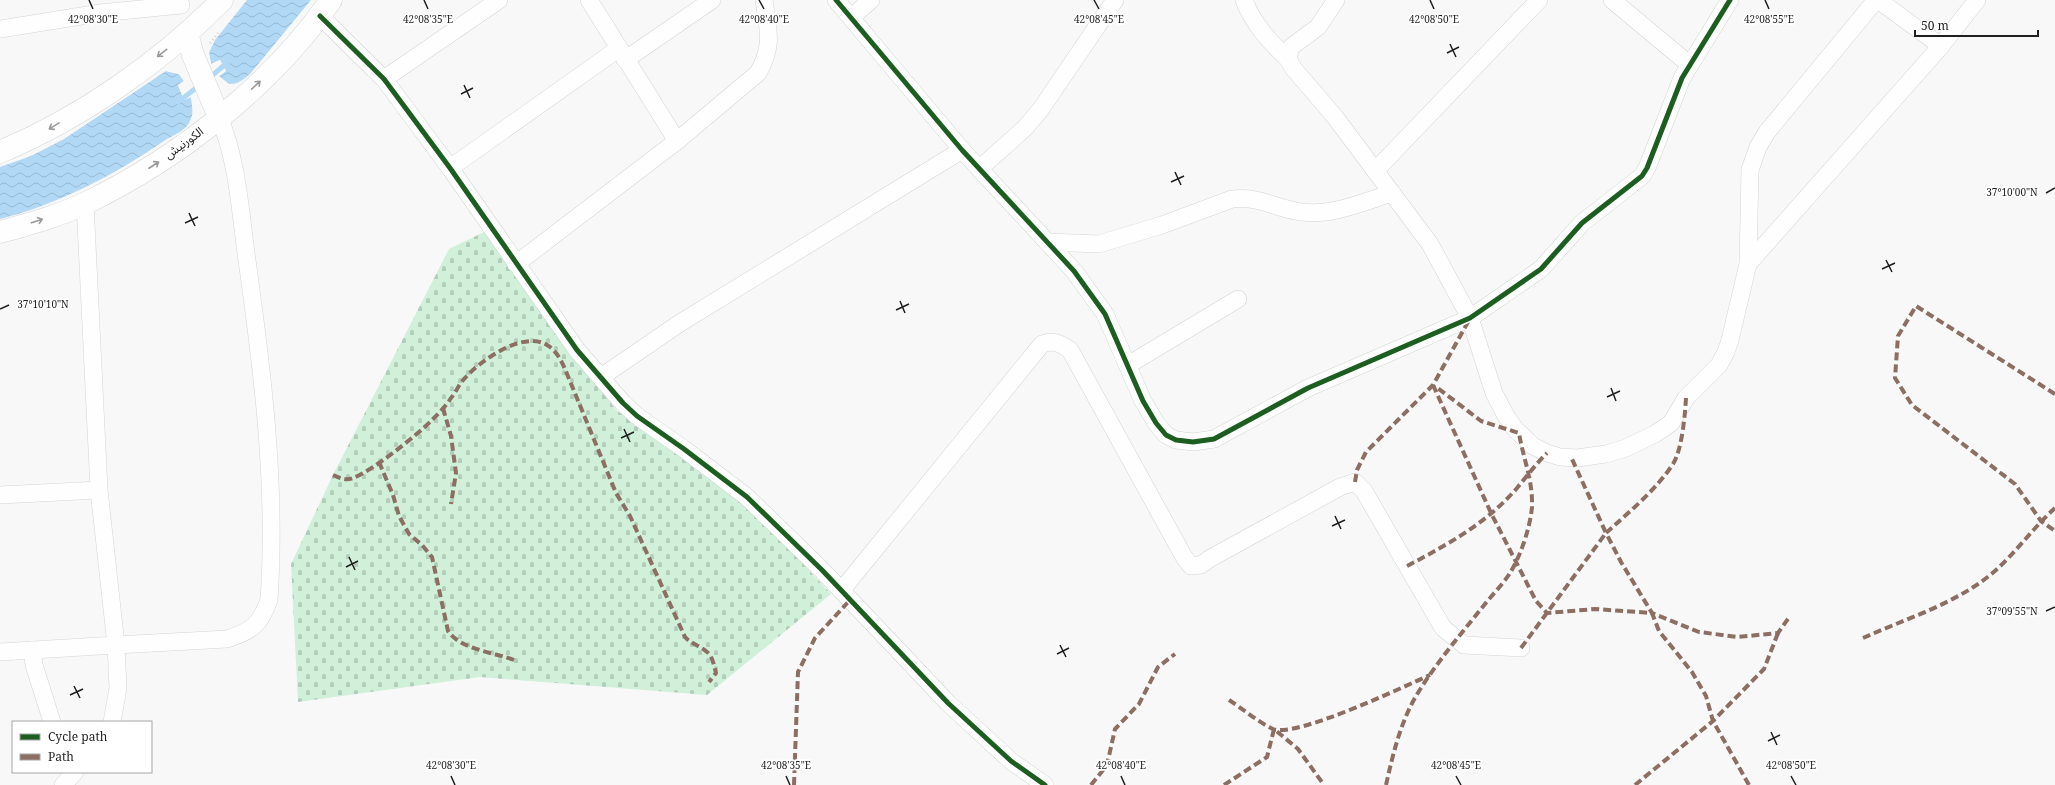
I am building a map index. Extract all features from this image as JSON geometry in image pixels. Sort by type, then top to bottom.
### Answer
[{"type":"main road","points":[[0,152],[46,130],[87,106],[159,56],[187,33],[222,0]]},
{"type":"main road","name":"الكورنيش","points":[[0,232],[54,216],[85,203],[121,184],[177,150],[217,110],[268,74],[325,8]]},
{"type":"main road","points":[[187,33],[193,55],[217,110]]},
{"type":"street","points":[[384,79],[499,0]]},
{"type":"street","points":[[589,0],[677,141]]},
{"type":"street","points":[[450,168],[622,54],[712,0]]},
{"type":"street","points":[[516,264],[677,141],[758,73],[769,47],[764,0]]},
{"type":"street","points":[[836,0],[852,17],[962,150],[1074,271],[1091,292],[1105,314],[1143,401],[1156,423],[1166,435],[1176,440],[1193,442],[1214,439],[1308,388],[1470,318],[1541,269],[1582,223],[1642,176],[1650,162],[1674,98],[1690,65],[1730,0]]},
{"type":"street","points":[[852,17],[871,0]]},
{"type":"street","points":[[979,169],[1025,128],[1041,109],[1115,0]]},
{"type":"street","points":[[1244,0],[1259,28],[1271,43],[1288,59],[1293,68],[1335,117],[1430,244],[1470,318],[1494,393],[1506,416],[1523,438],[1547,453],[1560,457],[1577,458],[1606,454],[1626,448],[1671,423],[1686,398],[1719,365],[1730,340],[1748,264],[1750,170],[1758,147],[1767,132],[1877,0],[1941,46]]},
{"type":"street","points":[[1288,59],[1291,47],[1318,27],[1336,0]]},
{"type":"street","points":[[1374,171],[1539,0]]},
{"type":"street","points":[[1612,0],[1690,65]]},
{"type":"street","points":[[1748,264],[1941,46],[1977,0]]},
{"type":"street","points":[[0,29],[181,2],[187,33]]},
{"type":"street","points":[[325,8],[384,79],[450,168],[577,350],[637,416],[746,497],[841,591],[953,708],[1011,761],[1045,785]]},
{"type":"street","points":[[0,652],[227,639],[244,633],[256,626],[264,613],[269,600],[271,476],[262,382],[236,180],[228,144],[217,110]]},
{"type":"street","points":[[601,377],[680,323],[962,150]]},
{"type":"street","points":[[1047,242],[1099,244],[1162,225],[1232,199],[1244,198],[1264,200],[1287,209],[1314,212],[1348,207],[1392,193]]},
{"type":"street","points":[[85,203],[99,490],[116,646],[118,688],[112,721]]},
{"type":"street","points":[[1128,365],[1238,299]]},
{"type":"street","points":[[841,591],[1042,344],[1050,341],[1059,342],[1070,350],[1184,557],[1191,566],[1201,565],[1340,487],[1355,482],[1364,491],[1443,628],[1464,645],[1521,648]]},
{"type":"street","points":[[0,495],[99,490]]},
{"type":"street","points":[[32,650],[34,665],[52,721]]},
{"type":"green space","points":[[486,231],[616,410],[742,498],[831,594],[707,695],[480,677],[298,702],[291,564],[333,475],[449,249]]},
{"type":"water","points":[[247,0],[311,0],[250,74],[234,84],[230,84],[219,76],[226,71],[220,60],[211,64],[209,52],[215,40]]},
{"type":"water","points":[[166,71],[179,74],[184,81],[178,85],[184,100],[191,97],[193,107],[192,117],[187,126],[106,177],[65,197],[22,213],[0,219],[0,167],[31,156],[64,139]]},
{"type":"pier","points":[[215,40],[209,52],[211,64],[220,60],[226,71],[219,76],[229,84],[234,85],[242,82],[236,86],[228,86],[221,82],[217,77],[217,74],[224,70],[219,62],[212,66],[210,65],[207,52],[212,42]]},
{"type":"pier","points":[[169,69],[180,73],[186,80],[186,83],[180,86],[185,97],[191,95],[193,96],[195,115],[188,125],[193,115],[191,97],[184,100],[178,85],[184,81],[179,74],[166,71]]},
{"type":"waterway","points":[[208,79],[228,62]]},
{"type":"waterway","points":[[178,102],[200,85]]},
{"type":"marked path","points":[[2055,394],[1916,306],[1898,336],[1895,378],[1912,405],[2015,484],[2041,521],[2055,531]]},
{"type":"marked path","points":[[1355,482],[1357,470],[1366,452],[1433,385],[1469,320]]},
{"type":"marked path","points":[[333,475],[345,479],[353,478],[394,452],[431,421],[447,404],[465,378],[491,356],[514,344],[526,341],[537,341],[547,345],[556,352],[560,359],[616,493],[630,516],[685,637],[707,652],[712,659],[716,673],[709,682]]},
{"type":"marked path","points":[[1433,385],[1491,513],[1536,601],[1547,613],[1595,609],[1652,613],[1659,631],[1692,672],[1706,696],[1713,721],[1749,785]]},
{"type":"marked path","points":[[1386,785],[1398,739],[1410,707],[1440,660],[1510,573],[1518,558],[1524,541],[1532,507],[1531,488],[1519,433],[1481,421],[1435,386]]},
{"type":"marked path","points":[[1686,398],[1681,441],[1673,464],[1659,483],[1606,533],[1621,562],[1652,613],[1699,632],[1738,637],[1778,633],[1790,616]]},
{"type":"marked path","points":[[443,408],[451,436],[456,473],[451,504]]},
{"type":"marked path","points":[[1407,566],[1437,550],[1480,523],[1505,501],[1547,453]]},
{"type":"marked path","points":[[1521,648],[1606,533],[1571,457]]},
{"type":"marked path","points":[[379,462],[393,495],[399,516],[409,534],[422,545],[432,557],[448,631],[461,642],[478,650],[514,660]]},
{"type":"marked path","points":[[1863,638],[1949,601],[1981,582],[2004,563],[2055,508]]},
{"type":"marked path","points":[[794,785],[798,672],[815,638],[850,600]]},
{"type":"marked path","points":[[1635,785],[1713,721],[1764,669],[1778,633]]},
{"type":"marked path","points":[[1091,785],[1107,765],[1115,729],[1139,704],[1158,667],[1175,654]]},
{"type":"marked path","points":[[1229,700],[1267,726],[1273,729],[1285,730],[1326,719],[1350,710],[1430,675]]},
{"type":"marked path","points":[[1224,785],[1267,757],[1274,729],[1298,749],[1324,785]]},
{"type":"cycle path","points":[[836,0],[962,150],[1074,271],[1105,314],[1143,401],[1156,423],[1166,435],[1176,440],[1193,442],[1214,439],[1308,388],[1470,318],[1541,269],[1582,223],[1642,176],[1647,168],[1682,78],[1730,0]]},
{"type":"cycle path","points":[[320,16],[384,79],[450,168],[577,350],[623,403],[637,416],[684,449],[747,497],[822,570],[948,703],[1011,761],[1045,785]]}]
